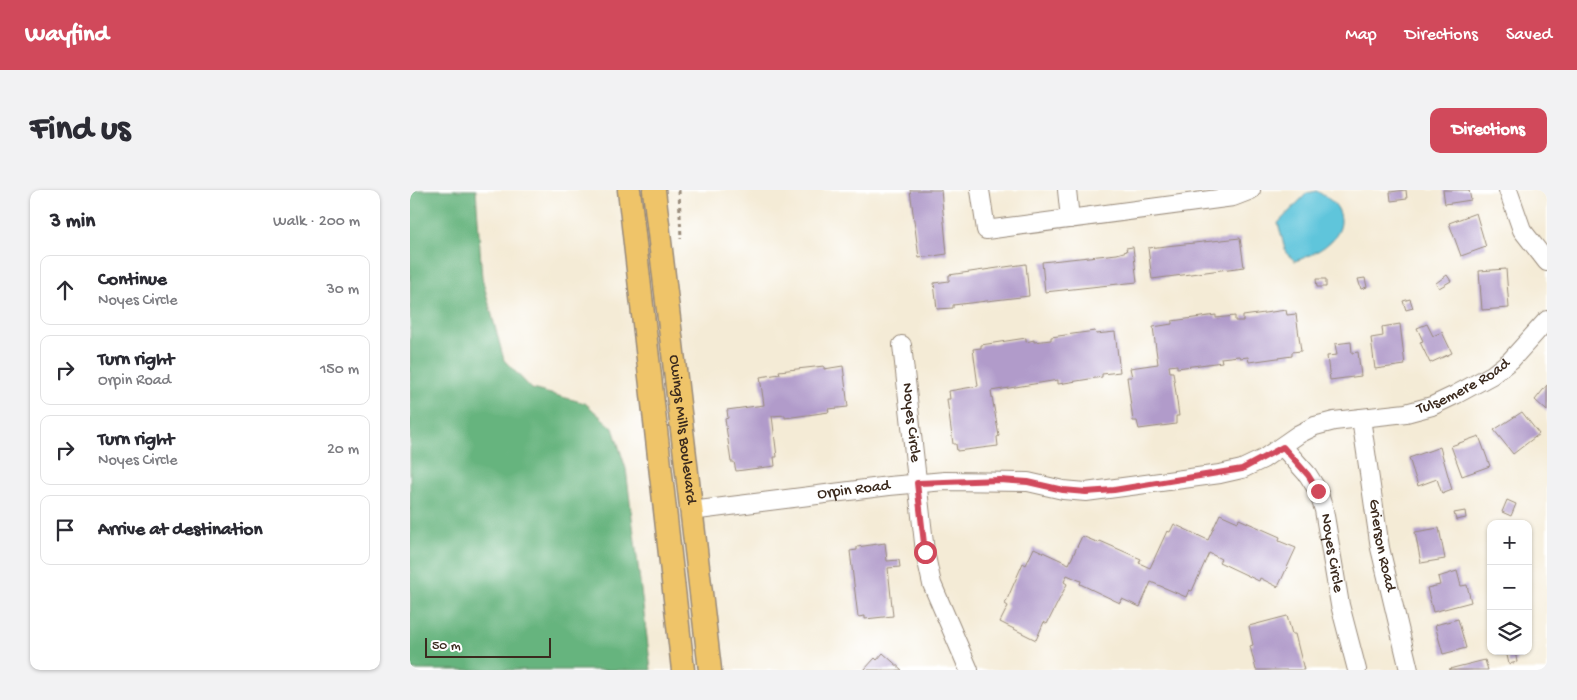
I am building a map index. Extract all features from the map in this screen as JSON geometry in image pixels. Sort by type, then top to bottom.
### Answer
[{"type":"main road","name":"Owings Mills Boulevard","points":[[629,190],[683,670]]},
{"type":"main road","name":"Owings Mills Boulevard","points":[[654,190],[710,670]]},
{"type":"street","points":[[980,190],[986,230],[1233,197],[1251,190]]},
{"type":"street","points":[[1067,190],[1070,218]]},
{"type":"street","points":[[1508,190],[1522,230],[1547,262]]},
{"type":"street","name":"Tulsemere Road","points":[[1361,418],[1406,413],[1432,406],[1472,388],[1511,360],[1547,320]]},
{"type":"street","name":"Noyes Circle","points":[[902,345],[925,552],[932,584],[969,670]]},
{"type":"street","name":"Orpin Road","points":[[691,511],[917,483],[1000,480],[1028,482],[1063,490],[1086,492],[1114,490],[1242,469],[1283,447],[1299,434],[1315,426],[1334,420],[1361,418]]},
{"type":"street","name":"Grierson Road","points":[[1361,418],[1380,548],[1409,670]]},
{"type":"street","name":"Noyes Circle","points":[[1283,447],[1308,475],[1318,491],[1324,510],[1340,605],[1357,670]]},
{"type":"green space","points":[[410,190],[476,190],[482,278],[504,360],[532,389],[585,403],[613,428],[626,469],[651,670],[410,670]]},
{"type":"water","points":[[1317,191],[1329,199],[1338,209],[1341,219],[1340,228],[1336,236],[1321,249],[1295,261],[1286,253],[1278,223],[1307,193]]},
{"type":"building","points":[[910,190],[941,190],[947,254],[919,258]]},
{"type":"building","points":[[1406,190],[1407,199],[1391,201],[1390,192]]},
{"type":"building","points":[[1443,190],[1469,190],[1471,200],[1445,204]]},
{"type":"building","points":[[1476,213],[1486,247],[1461,256],[1449,223]]},
{"type":"building","points":[[1240,238],[1244,267],[1152,279],[1148,248]]},
{"type":"building","points":[[1133,247],[1137,282],[1045,292],[1042,262],[1117,254],[1127,251],[1126,248]]},
{"type":"building","points":[[1026,264],[1029,296],[953,305],[953,308],[937,309],[934,283],[949,281],[949,275]]},
{"type":"building","points":[[1506,269],[1509,308],[1482,310],[1479,271]]},
{"type":"building","points":[[1447,275],[1451,281],[1439,288],[1436,283]]},
{"type":"building","points":[[1365,278],[1367,287],[1361,289],[1358,279]]},
{"type":"building","points":[[1316,279],[1326,279],[1326,287],[1317,287]]},
{"type":"building","points":[[1410,299],[1413,308],[1406,310],[1403,301]]},
{"type":"building","points":[[1286,310],[1287,315],[1296,314],[1301,351],[1292,352],[1292,356],[1249,362],[1248,357],[1240,358],[1239,356],[1221,358],[1222,362],[1177,368],[1177,365],[1169,366],[1170,372],[1173,372],[1179,416],[1176,416],[1176,424],[1139,429],[1137,421],[1133,421],[1127,377],[1132,377],[1130,368],[1158,364],[1153,327],[1172,324],[1172,321],[1216,315],[1216,318],[1235,316],[1235,321],[1243,321],[1243,316]]},
{"type":"building","points":[[1400,324],[1405,365],[1375,369],[1371,338],[1383,336],[1382,327]]},
{"type":"building","points":[[1427,324],[1433,336],[1442,332],[1452,353],[1430,363],[1420,342],[1423,341],[1417,328]]},
{"type":"building","points":[[1095,331],[1096,334],[1115,332],[1120,372],[1058,384],[1058,380],[991,391],[999,436],[997,437],[998,446],[957,451],[956,444],[953,444],[947,399],[950,399],[949,391],[978,386],[973,349],[981,348],[981,345],[1026,338],[1026,342],[1034,340],[1034,342],[1051,340],[1051,337]]},
{"type":"building","points":[[1351,342],[1352,353],[1358,352],[1361,376],[1330,380],[1327,356],[1337,355],[1335,344]]},
{"type":"building","points":[[824,366],[824,369],[843,366],[848,407],[828,409],[829,412],[785,418],[785,415],[772,416],[777,457],[774,457],[775,466],[736,471],[734,462],[731,462],[725,419],[728,418],[727,410],[764,405],[760,377],[780,374],[779,371]]},
{"type":"building","points":[[1547,385],[1547,411],[1535,400]]},
{"type":"building","points":[[1522,412],[1539,434],[1513,454],[1494,430]]},
{"type":"building","points":[[1479,436],[1490,466],[1462,476],[1451,446]]},
{"type":"building","points":[[1440,447],[1452,490],[1442,494],[1437,479],[1418,486],[1409,458]]},
{"type":"building","points":[[1507,500],[1516,504],[1511,516],[1502,512]]},
{"type":"building","points":[[1465,511],[1466,518],[1456,520],[1454,513]]},
{"type":"building","points":[[1220,514],[1238,522],[1239,519],[1280,537],[1279,541],[1296,548],[1278,587],[1260,578],[1259,581],[1219,562],[1221,559],[1209,553],[1192,591],[1189,590],[1186,597],[1151,582],[1140,607],[1122,599],[1120,603],[1080,584],[1081,581],[1067,575],[1064,582],[1067,584],[1047,624],[1044,622],[1036,640],[1000,622],[1008,606],[1005,604],[1023,563],[1026,565],[1034,548],[1069,564],[1082,536],[1099,543],[1100,541],[1141,559],[1139,563],[1150,568],[1167,531],[1170,532],[1174,524],[1208,540]]},
{"type":"building","points":[[1439,528],[1445,559],[1421,563],[1415,532]]},
{"type":"building","points":[[885,543],[887,561],[899,560],[900,567],[888,568],[893,616],[865,619],[865,616],[858,617],[850,551],[857,550],[857,547]]},
{"type":"building","points":[[1457,571],[1461,586],[1467,585],[1471,602],[1433,612],[1427,588],[1440,585],[1438,577]]},
{"type":"building","points":[[1287,616],[1292,634],[1295,634],[1304,670],[1256,670],[1250,646],[1253,645],[1249,626]]},
{"type":"building","points":[[1458,619],[1466,648],[1443,654],[1435,625]]},
{"type":"building","points":[[883,653],[902,670],[864,670],[875,658],[877,660]]},
{"type":"building","points":[[1507,655],[1516,655],[1517,662],[1509,664]]},
{"type":"building","points":[[1485,660],[1488,670],[1449,670],[1449,669]]},
{"type":"route","points":[[925,552],[917,483],[1000,480],[1028,482],[1063,490],[1086,492],[1114,490],[1242,469],[1283,447],[1308,475],[1318,491]]}]
